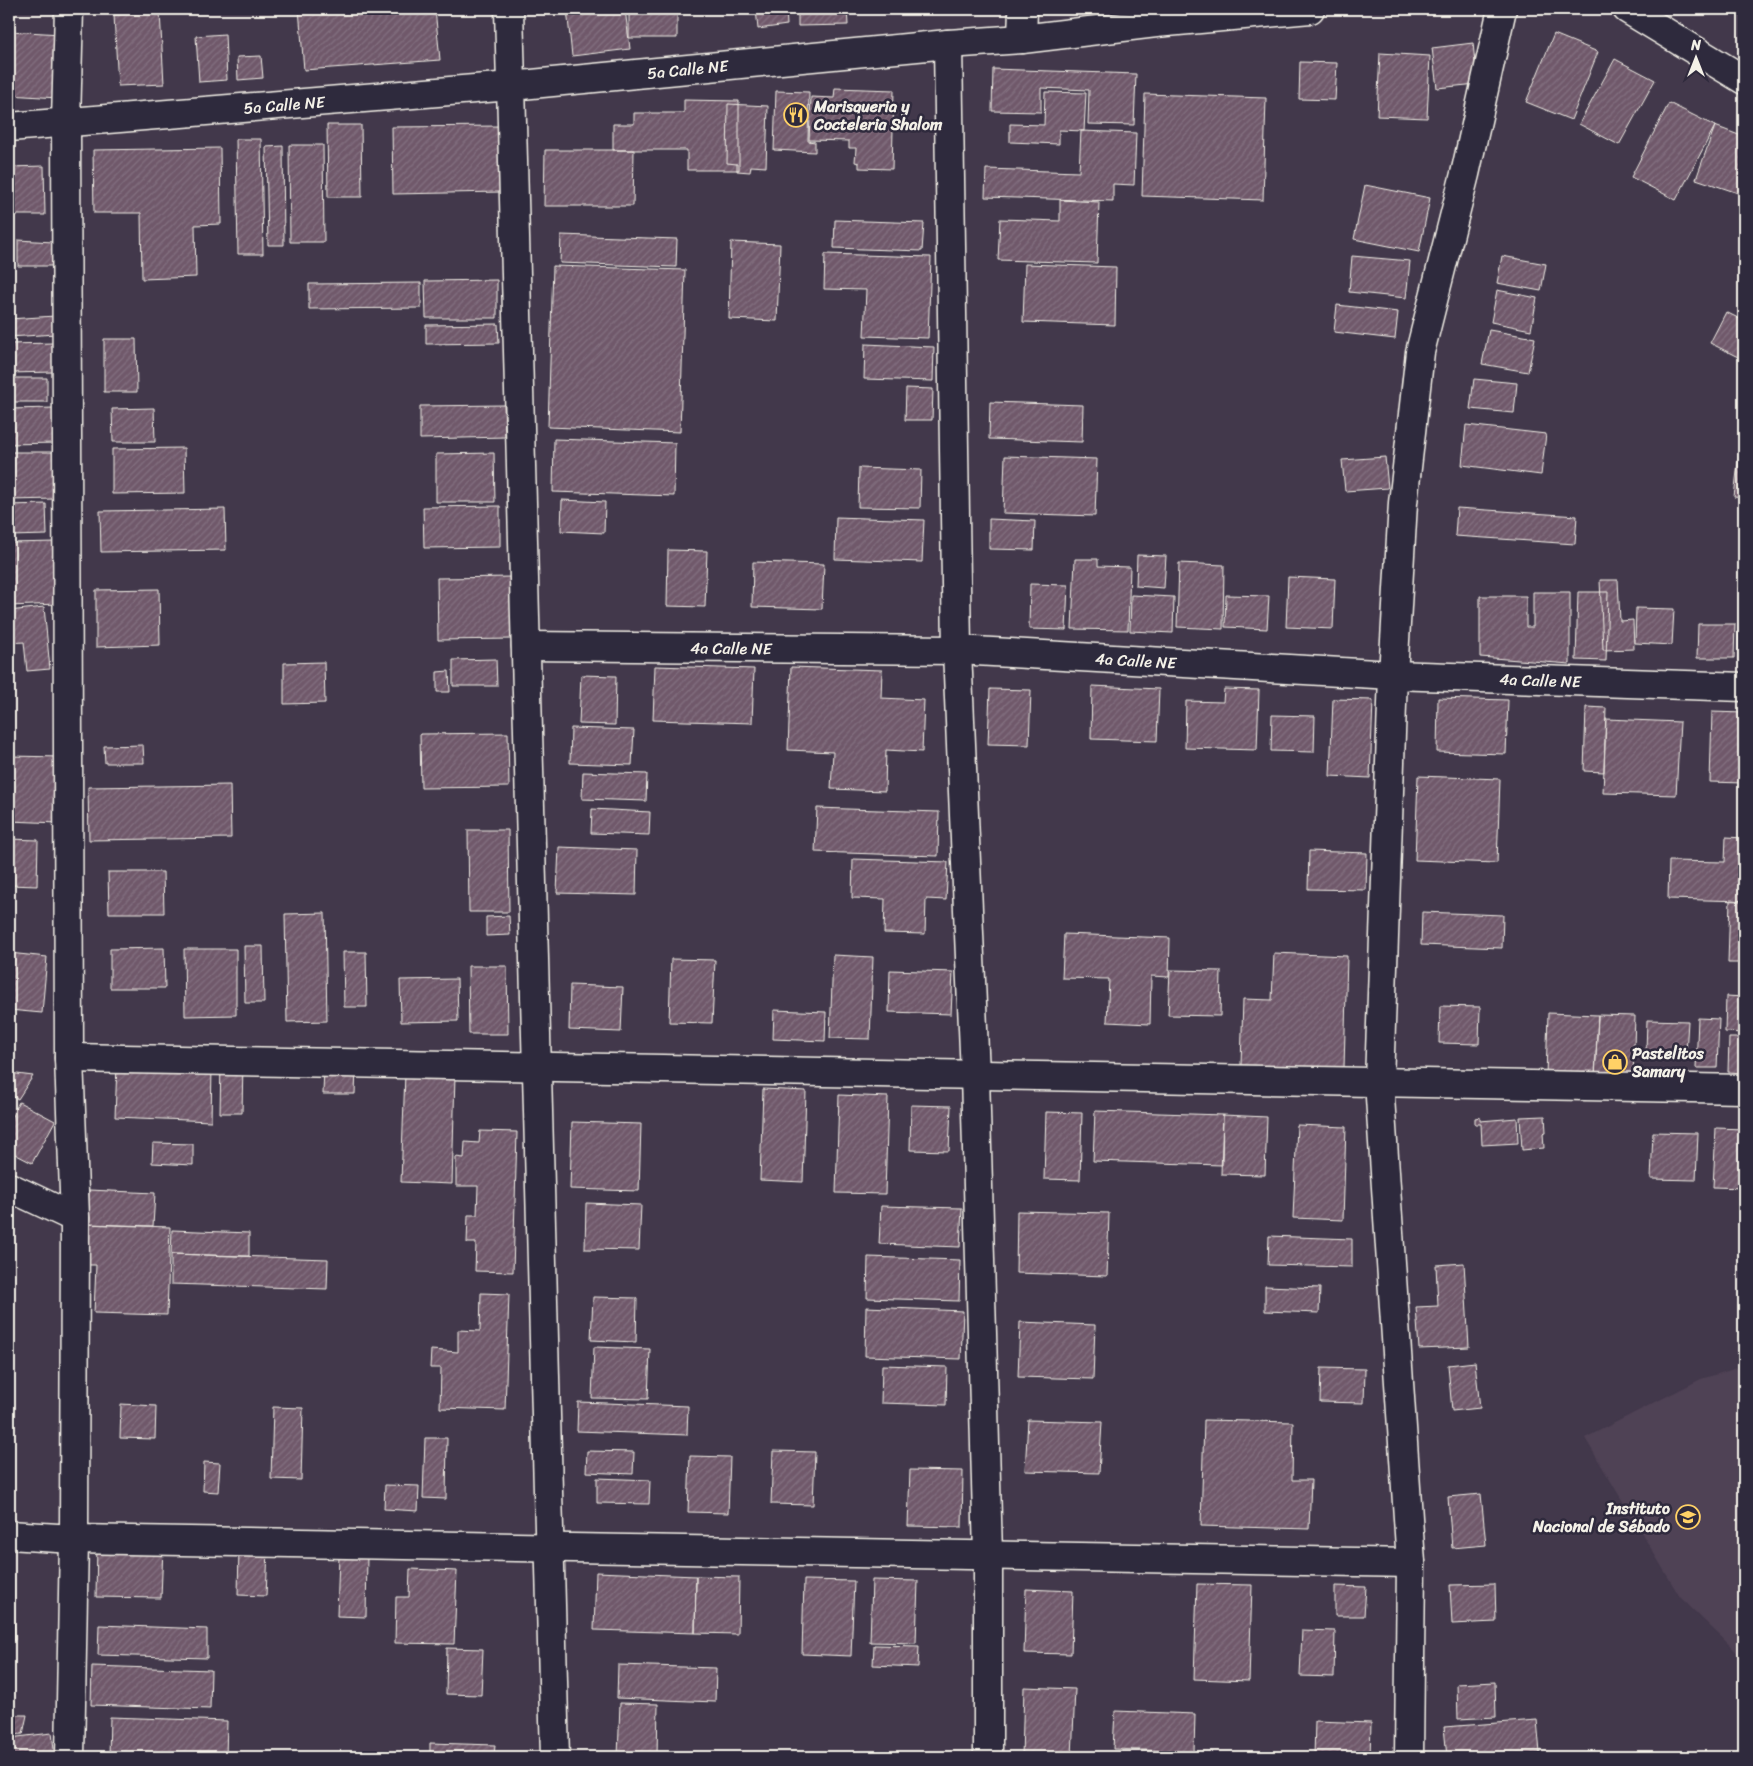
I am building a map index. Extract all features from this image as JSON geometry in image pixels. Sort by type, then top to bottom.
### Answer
[{"type":"street","points":[[69,9],[66,121],[69,1058],[75,1218],[74,1539],[70,1757]]},
{"type":"street","points":[[509,9],[555,1757]]},
{"type":"street","points":[[1022,39],[1023,9]]},
{"type":"street","name":"5a Calle NE","points":[[9,127],[511,86],[948,44],[1022,39],[1156,23],[1310,9]]},
{"type":"street","points":[[1409,1757],[1411,1563],[1379,1082],[1393,675],[1403,503],[1420,352],[1465,174],[1502,9]]},
{"type":"street","points":[[1627,9],[1744,80]]},
{"type":"street","points":[[948,44],[957,650],[975,1075],[988,1555],[988,1757]]},
{"type":"street","name":"4a Calle NE","points":[[526,646],[957,650],[1393,675],[1744,687]]},
{"type":"street","points":[[69,1058],[1744,1089]]},
{"type":"street","points":[[9,1187],[75,1218]]},
{"type":"street","points":[[9,1535],[74,1539],[1411,1563]]},
{"type":"shaded area","name":"Instituto Nacional de Sébado","points":[[1744,1366],[1744,1659],[1680,1597],[1585,1438],[1701,1379]]},
{"type":"building","points":[[299,9],[435,9],[440,60],[304,70]]},
{"type":"building","points":[[567,9],[625,9],[630,49],[572,56]]},
{"type":"building","points":[[629,9],[677,9],[677,38],[629,38]]},
{"type":"building","points":[[756,9],[786,9],[787,25],[758,29]]},
{"type":"building","points":[[798,9],[847,9],[848,25],[798,26]]},
{"type":"building","points":[[858,9],[939,9],[939,12],[858,11]]},
{"type":"building","points":[[160,12],[164,84],[118,86],[114,15]]},
{"type":"building","points":[[9,31],[61,34],[58,98],[9,95]]},
{"type":"building","points":[[225,34],[227,80],[199,82],[196,36]]},
{"type":"building","points":[[1554,34],[1598,52],[1571,120],[1526,102]]},
{"type":"building","points":[[1473,43],[1477,84],[1437,88],[1432,48]]},
{"type":"building","points":[[1380,53],[1430,56],[1427,118],[1377,116]]},
{"type":"building","points":[[261,56],[263,78],[238,80],[237,57]]},
{"type":"building","points":[[1615,59],[1655,80],[1619,145],[1579,124]]},
{"type":"building","points":[[1300,62],[1337,63],[1335,100],[1299,99]]},
{"type":"building","points":[[993,69],[1136,74],[1134,125],[1088,124],[1089,90],[1041,88],[1041,112],[992,111]]},
{"type":"building","points":[[835,88],[894,90],[892,169],[859,168],[859,163],[855,162],[856,148],[849,148],[849,141],[809,140],[811,97],[834,98]]},
{"type":"building","points":[[776,91],[809,92],[808,141],[815,142],[815,152],[774,150]]},
{"type":"building","points":[[1045,92],[1086,93],[1084,131],[1059,130],[1059,144],[1010,142],[1010,124],[1044,125]]},
{"type":"building","points":[[1145,94],[1266,98],[1263,200],[1142,196]]},
{"type":"building","points":[[684,100],[739,101],[739,170],[687,170],[687,150],[613,150],[613,124],[634,124],[634,113],[684,113]]},
{"type":"building","points":[[1669,103],[1715,126],[1676,200],[1631,177]]},
{"type":"building","points":[[728,104],[768,106],[766,167],[751,166],[750,172],[737,171],[737,164],[727,163]]},
{"type":"building","points":[[327,125],[361,125],[362,197],[328,197]]},
{"type":"building","points":[[500,126],[501,192],[393,194],[392,127]]},
{"type":"building","points":[[1715,126],[1744,137],[1744,185],[1741,194],[1696,179]]},
{"type":"building","points":[[1081,131],[1136,133],[1134,185],[1113,184],[1113,201],[985,197],[986,169],[1079,172]]},
{"type":"building","points":[[236,139],[261,139],[263,254],[238,254]]},
{"type":"building","points":[[289,145],[323,145],[324,242],[290,242]]},
{"type":"building","points":[[283,146],[284,245],[268,245],[266,147]]},
{"type":"building","points":[[220,148],[221,224],[195,225],[196,277],[142,279],[141,213],[94,213],[93,150]]},
{"type":"building","points":[[545,150],[634,150],[633,206],[544,206]]},
{"type":"building","points":[[44,166],[45,215],[9,215],[9,167]]},
{"type":"building","points":[[1365,185],[1430,198],[1419,252],[1354,239]]},
{"type":"building","points":[[1060,200],[1099,202],[1097,263],[998,260],[1000,219],[1060,221]]},
{"type":"building","points":[[835,220],[924,223],[922,251],[834,248]]},
{"type":"building","points":[[561,235],[677,239],[676,267],[560,263]]},
{"type":"building","points":[[18,240],[53,242],[53,266],[18,266]]},
{"type":"building","points":[[731,242],[780,244],[777,321],[729,319]]},
{"type":"building","points":[[825,254],[931,257],[928,338],[864,336],[866,290],[824,289]]},
{"type":"building","points":[[1352,256],[1410,261],[1406,298],[1349,292]]},
{"type":"building","points":[[1502,256],[1546,264],[1541,291],[1497,283]]},
{"type":"building","points":[[1025,264],[1116,267],[1115,325],[1023,322]]},
{"type":"building","points":[[553,266],[685,270],[680,432],[548,427]]},
{"type":"building","points":[[497,280],[497,318],[426,318],[425,281]]},
{"type":"building","points":[[421,283],[421,308],[309,309],[309,284]]},
{"type":"building","points":[[1497,290],[1537,298],[1531,330],[1491,322]]},
{"type":"building","points":[[1337,305],[1398,312],[1395,339],[1334,332]]},
{"type":"building","points":[[1726,312],[1744,321],[1744,360],[1710,343]]},
{"type":"building","points":[[55,316],[56,334],[9,337],[9,319]]},
{"type":"building","points":[[498,324],[499,343],[426,344],[426,325]]},
{"type":"building","points":[[1489,330],[1535,338],[1528,372],[1482,364]]},
{"type":"building","points":[[104,339],[136,339],[137,392],[104,392]]},
{"type":"building","points":[[53,343],[54,372],[9,373],[9,344]]},
{"type":"building","points":[[865,344],[934,347],[933,381],[864,379]]},
{"type":"building","points":[[9,378],[47,378],[47,402],[9,402]]},
{"type":"building","points":[[1474,379],[1517,383],[1514,413],[1470,409]]},
{"type":"building","points":[[906,388],[933,389],[932,420],[905,420]]},
{"type":"building","points":[[990,402],[1083,405],[1082,442],[989,439]]},
{"type":"building","points":[[504,405],[505,437],[420,439],[420,406]]},
{"type":"building","points":[[55,408],[56,443],[9,444],[9,409]]},
{"type":"building","points":[[154,408],[155,442],[113,442],[112,409]]},
{"type":"building","points":[[1466,425],[1546,434],[1541,475],[1462,465]]},
{"type":"building","points":[[554,439],[675,443],[674,496],[553,492]]},
{"type":"building","points":[[184,448],[185,493],[112,494],[112,449]]},
{"type":"building","points":[[9,452],[55,452],[55,499],[9,500]]},
{"type":"building","points":[[494,453],[495,502],[436,502],[436,454]]},
{"type":"building","points":[[1739,454],[1744,454],[1744,498],[1734,497]]},
{"type":"building","points":[[1005,456],[1097,459],[1095,516],[1003,513]]},
{"type":"building","points":[[1385,457],[1388,488],[1345,491],[1342,460]]},
{"type":"building","points":[[859,468],[921,470],[920,508],[858,507]]},
{"type":"building","points":[[562,500],[605,502],[604,533],[561,531]]},
{"type":"building","points":[[46,504],[47,535],[9,536],[9,505]]},
{"type":"building","points":[[500,506],[500,547],[424,548],[423,507]]},
{"type":"building","points":[[1457,508],[1577,516],[1575,544],[1455,536]]},
{"type":"building","points":[[225,509],[226,550],[101,552],[100,511]]},
{"type":"building","points":[[836,517],[924,520],[922,562],[835,559]]},
{"type":"building","points":[[989,519],[1035,521],[1034,550],[989,549]]},
{"type":"building","points":[[56,542],[58,604],[9,606],[9,543]]},
{"type":"building","points":[[668,550],[707,551],[705,607],[667,606]]},
{"type":"building","points":[[1137,555],[1166,556],[1164,588],[1136,586]]},
{"type":"building","points":[[1075,559],[1098,559],[1098,566],[1130,567],[1128,630],[1072,629]]},
{"type":"building","points":[[753,562],[824,564],[822,609],[752,607]]},
{"type":"building","points":[[1179,563],[1224,565],[1223,629],[1177,627]]},
{"type":"building","points":[[513,577],[513,639],[438,640],[437,578]]},
{"type":"building","points":[[1288,577],[1335,579],[1333,629],[1286,627]]},
{"type":"building","points":[[1600,580],[1618,580],[1620,621],[1633,620],[1634,649],[1603,650]]},
{"type":"building","points":[[1030,584],[1068,585],[1066,630],[1029,629]]},
{"type":"building","points":[[1739,588],[1744,588],[1744,661],[1738,661]]},
{"type":"building","points":[[159,589],[160,645],[96,647],[96,590]]},
{"type":"building","points":[[1533,592],[1570,592],[1570,664],[1480,657],[1480,596],[1526,596],[1526,627],[1533,627]]},
{"type":"building","points":[[1578,592],[1608,592],[1606,661],[1576,660]]},
{"type":"building","points":[[1131,595],[1174,597],[1173,633],[1130,631]]},
{"type":"building","points":[[1226,595],[1269,596],[1267,629],[1225,627]]},
{"type":"building","points":[[44,607],[50,669],[27,671],[24,642],[9,643],[9,611]]},
{"type":"building","points":[[1636,608],[1674,609],[1672,645],[1635,643]]},
{"type":"building","points":[[1698,624],[1735,624],[1734,658],[1697,658]]},
{"type":"building","points":[[496,659],[497,686],[453,686],[453,660]]},
{"type":"building","points":[[324,662],[325,703],[284,704],[284,663]]},
{"type":"building","points":[[655,666],[754,669],[752,723],[653,720]]},
{"type":"building","points":[[791,667],[882,670],[881,698],[924,700],[922,752],[886,750],[885,791],[831,789],[833,752],[788,750]]},
{"type":"building","points":[[449,671],[450,692],[437,692],[437,672]]},
{"type":"building","points":[[581,675],[616,676],[615,725],[579,724]]},
{"type":"building","points":[[1092,686],[1159,689],[1157,741],[1091,739]]},
{"type":"building","points":[[990,689],[1031,690],[1029,745],[988,744]]},
{"type":"building","points":[[1224,689],[1259,690],[1257,750],[1185,748],[1186,701],[1223,702]]},
{"type":"building","points":[[1438,698],[1508,700],[1506,754],[1437,752]]},
{"type":"building","points":[[1333,699],[1373,700],[1370,778],[1330,776]]},
{"type":"building","points":[[1586,707],[1606,708],[1604,772],[1584,771]]},
{"type":"building","points":[[1712,712],[1744,713],[1743,783],[1710,782]]},
{"type":"building","points":[[1272,715],[1315,716],[1314,752],[1271,751]]},
{"type":"building","points":[[1606,719],[1680,722],[1676,795],[1603,793]]},
{"type":"building","points":[[571,728],[634,730],[632,765],[570,763]]},
{"type":"building","points":[[508,733],[509,787],[421,788],[420,734]]},
{"type":"building","points":[[143,745],[144,763],[105,763],[104,746]]},
{"type":"building","points":[[9,756],[61,757],[59,823],[9,821]]},
{"type":"building","points":[[583,772],[647,774],[646,801],[582,799]]},
{"type":"building","points":[[1418,776],[1500,779],[1497,863],[1415,860]]},
{"type":"building","points":[[230,785],[231,838],[89,840],[88,787]]},
{"type":"building","points":[[817,808],[939,812],[938,856],[815,852]]},
{"type":"building","points":[[592,809],[650,812],[649,835],[591,833]]},
{"type":"building","points":[[468,830],[508,830],[509,912],[469,912]]},
{"type":"building","points":[[1726,837],[1744,838],[1744,901],[1668,899],[1669,861],[1725,862]]},
{"type":"building","points":[[9,839],[38,840],[37,886],[9,885]]},
{"type":"building","points":[[559,847],[637,850],[636,895],[557,893]]},
{"type":"building","points":[[1309,851],[1367,853],[1366,890],[1308,889]]},
{"type":"building","points":[[853,859],[948,862],[946,900],[926,899],[925,934],[884,933],[885,899],[852,898]]},
{"type":"building","points":[[108,872],[163,872],[164,913],[109,913]]},
{"type":"building","points":[[1730,900],[1744,901],[1744,963],[1728,963]]},
{"type":"building","points":[[1422,912],[1503,915],[1502,948],[1421,945]]},
{"type":"building","points":[[325,913],[327,1021],[287,1022],[285,914]]},
{"type":"building","points":[[509,916],[510,935],[486,936],[486,917]]},
{"type":"building","points":[[1064,934],[1170,938],[1169,977],[1151,976],[1150,1024],[1107,1022],[1109,979],[1062,978]]},
{"type":"building","points":[[244,946],[263,946],[264,1003],[245,1003]]},
{"type":"building","points":[[164,948],[165,988],[110,988],[110,949]]},
{"type":"building","points":[[184,949],[236,949],[236,1015],[185,1016]]},
{"type":"building","points":[[343,952],[366,952],[367,1007],[344,1007]]},
{"type":"building","points":[[9,953],[47,957],[42,1013],[9,1010]]},
{"type":"building","points":[[1274,953],[1347,956],[1344,1068],[1241,1065],[1243,999],[1272,1000]]},
{"type":"building","points":[[833,955],[873,957],[870,1039],[830,1038]]},
{"type":"building","points":[[671,959],[715,960],[712,1023],[669,1022]]},
{"type":"building","points":[[468,966],[507,966],[508,1034],[469,1034]]},
{"type":"building","points":[[890,970],[953,972],[951,1014],[889,1012]]},
{"type":"building","points":[[1170,970],[1221,971],[1220,1016],[1168,1015]]},
{"type":"building","points":[[457,979],[458,1021],[401,1022],[400,980]]},
{"type":"building","points":[[570,985],[623,987],[621,1032],[569,1030]]},
{"type":"building","points":[[1726,996],[1744,997],[1744,1033],[1725,1032]]},
{"type":"building","points":[[1440,1006],[1480,1007],[1479,1044],[1439,1043]]},
{"type":"building","points":[[774,1010],[826,1012],[825,1041],[773,1039]]},
{"type":"building","points":[[1548,1013],[1598,1015],[1595,1077],[1546,1076]]},
{"type":"building","points":[[1598,1015],[1635,1016],[1633,1079],[1595,1077]]},
{"type":"building","points":[[1698,1018],[1719,1019],[1717,1068],[1696,1068]]},
{"type":"building","points":[[1647,1020],[1688,1021],[1686,1053],[1646,1052]]},
{"type":"building","points":[[1729,1038],[1744,1038],[1744,1073],[1728,1072]]},
{"type":"building","points":[[221,1062],[243,1062],[242,1113],[220,1113]]},
{"type":"building","points":[[117,1065],[212,1067],[211,1121],[115,1117]]},
{"type":"building","points":[[324,1067],[356,1068],[355,1094],[323,1094]]},
{"type":"building","points":[[9,1073],[33,1076],[18,1099],[9,1095]]},
{"type":"building","points":[[405,1073],[455,1075],[452,1184],[401,1182]]},
{"type":"building","points":[[763,1089],[806,1091],[803,1182],[760,1180]]},
{"type":"building","points":[[839,1095],[888,1097],[885,1194],[836,1193]]},
{"type":"building","points":[[19,1102],[55,1121],[32,1163],[9,1151],[9,1122]]},
{"type":"building","points":[[911,1105],[951,1106],[949,1151],[910,1150]]},
{"type":"building","points":[[1095,1111],[1223,1115],[1222,1165],[1093,1161]]},
{"type":"building","points":[[1046,1112],[1082,1113],[1080,1180],[1044,1179]]},
{"type":"building","points":[[1223,1115],[1267,1117],[1265,1175],[1221,1174]]},
{"type":"building","points":[[1545,1116],[1544,1148],[1522,1150],[1520,1117]]},
{"type":"building","points":[[1480,1117],[1480,1121],[1517,1118],[1518,1143],[1482,1145],[1481,1124],[1475,1124],[1475,1118]]},
{"type":"building","points":[[572,1122],[641,1124],[639,1191],[570,1189]]},
{"type":"building","points":[[1297,1125],[1346,1127],[1343,1220],[1293,1218]]},
{"type":"building","points":[[1716,1128],[1744,1129],[1744,1188],[1713,1187]]},
{"type":"building","points":[[480,1131],[517,1132],[513,1272],[475,1271],[476,1243],[467,1243],[468,1215],[477,1215],[478,1186],[456,1186],[456,1157],[464,1158],[465,1142],[479,1143]]},
{"type":"building","points":[[1653,1132],[1698,1133],[1696,1180],[1651,1179]]},
{"type":"building","points":[[153,1143],[193,1144],[193,1165],[152,1163]]},
{"type":"building","points":[[89,1190],[155,1193],[153,1226],[88,1224]]},
{"type":"building","points":[[586,1203],[641,1205],[639,1250],[585,1249]]},
{"type":"building","points":[[881,1206],[962,1208],[960,1247],[879,1244]]},
{"type":"building","points":[[1017,1211],[1109,1213],[1107,1276],[1016,1273]]},
{"type":"building","points":[[83,1224],[170,1227],[167,1315],[94,1313],[96,1265],[82,1265]]},
{"type":"building","points":[[172,1230],[249,1233],[249,1256],[171,1254]]},
{"type":"building","points":[[1269,1236],[1352,1239],[1352,1267],[1268,1265]]},
{"type":"building","points":[[171,1254],[328,1259],[327,1289],[171,1284]]},
{"type":"building","points":[[868,1257],[960,1260],[959,1301],[867,1298]]},
{"type":"building","points":[[1464,1263],[1469,1347],[1419,1349],[1416,1307],[1438,1306],[1436,1265]]},
{"type":"building","points":[[1265,1286],[1320,1288],[1319,1313],[1265,1311]]},
{"type":"building","points":[[481,1293],[509,1294],[505,1410],[440,1408],[441,1368],[430,1368],[431,1350],[458,1352],[458,1330],[480,1331]]},
{"type":"building","points":[[593,1297],[637,1298],[636,1342],[591,1340]]},
{"type":"building","points":[[866,1307],[963,1311],[961,1359],[865,1356]]},
{"type":"building","points":[[1020,1322],[1095,1325],[1093,1379],[1018,1377]]},
{"type":"building","points":[[594,1347],[650,1349],[648,1399],[592,1398]]},
{"type":"building","points":[[1475,1362],[1480,1408],[1452,1411],[1448,1365]]},
{"type":"building","points":[[882,1365],[947,1367],[946,1405],[881,1403]]},
{"type":"building","points":[[1321,1368],[1365,1369],[1364,1403],[1320,1402]]},
{"type":"building","points":[[578,1402],[688,1406],[687,1435],[577,1431]]},
{"type":"building","points":[[121,1404],[156,1406],[155,1439],[120,1438]]},
{"type":"building","points":[[273,1407],[303,1408],[301,1480],[271,1479]]},
{"type":"building","points":[[1028,1420],[1102,1422],[1099,1473],[1025,1471]]},
{"type":"building","points":[[1204,1420],[1293,1422],[1292,1480],[1311,1480],[1309,1529],[1201,1526]]},
{"type":"building","points":[[425,1438],[447,1438],[446,1499],[423,1498]]},
{"type":"building","points":[[587,1451],[634,1452],[633,1474],[586,1472]]},
{"type":"building","points":[[773,1451],[815,1452],[813,1505],[771,1504]]},
{"type":"building","points":[[690,1456],[730,1457],[728,1513],[688,1512]]},
{"type":"building","points":[[204,1462],[220,1463],[218,1492],[203,1491]]},
{"type":"building","points":[[910,1470],[963,1471],[962,1527],[908,1526]]},
{"type":"building","points":[[597,1478],[650,1480],[649,1504],[597,1503]]},
{"type":"building","points":[[385,1485],[419,1486],[418,1511],[384,1509]]},
{"type":"building","points":[[1481,1494],[1486,1545],[1452,1548],[1448,1497]]},
{"type":"building","points":[[97,1544],[163,1547],[161,1598],[96,1597]]},
{"type":"building","points":[[239,1548],[268,1549],[266,1596],[238,1595]]},
{"type":"building","points":[[339,1555],[367,1556],[366,1617],[337,1616]]},
{"type":"building","points":[[410,1569],[457,1571],[454,1644],[395,1643],[396,1597],[409,1597]]},
{"type":"building","points":[[596,1572],[696,1576],[695,1633],[594,1630]]},
{"type":"building","points":[[9,1575],[13,1575],[15,1640],[9,1641]]},
{"type":"building","points":[[696,1576],[739,1577],[738,1634],[695,1633]]},
{"type":"building","points":[[804,1580],[854,1581],[851,1656],[802,1654]]},
{"type":"building","points":[[872,1580],[918,1581],[916,1643],[870,1642]]},
{"type":"building","points":[[1197,1584],[1252,1585],[1249,1681],[1194,1679]]},
{"type":"building","points":[[1495,1584],[1496,1622],[1452,1624],[1450,1585]]},
{"type":"building","points":[[1335,1586],[1366,1587],[1364,1616],[1335,1616]]},
{"type":"building","points":[[1026,1589],[1073,1591],[1071,1654],[1024,1653]]},
{"type":"building","points":[[99,1625],[207,1629],[207,1658],[98,1655]]},
{"type":"building","points":[[1302,1630],[1335,1631],[1334,1677],[1300,1676]]},
{"type":"building","points":[[874,1645],[919,1646],[918,1667],[873,1665]]},
{"type":"building","points":[[447,1648],[483,1649],[481,1695],[446,1694]]},
{"type":"building","points":[[618,1665],[716,1668],[715,1702],[617,1698]]},
{"type":"building","points":[[92,1666],[211,1670],[210,1709],[91,1705]]},
{"type":"building","points":[[1495,1682],[1496,1717],[1458,1719],[1457,1684]]},
{"type":"building","points":[[1024,1687],[1075,1689],[1072,1757],[1022,1757]]},
{"type":"building","points":[[620,1703],[658,1704],[657,1757],[618,1757]]},
{"type":"building","points":[[1115,1711],[1195,1714],[1194,1752],[1113,1749]]},
{"type":"building","points":[[9,1715],[27,1715],[23,1734],[9,1735]]},
{"type":"building","points":[[110,1717],[227,1721],[226,1757],[109,1757]]},
{"type":"building","points":[[1537,1720],[1540,1753],[1497,1757],[1447,1757],[1444,1727]]},
{"type":"building","points":[[1315,1721],[1371,1723],[1370,1757],[1314,1757]]},
{"type":"building","points":[[52,1733],[55,1757],[9,1757],[9,1738]]},
{"type":"building","points":[[430,1743],[495,1745],[494,1757],[430,1757]]},
{"type":"building","points":[[874,1754],[954,1757],[874,1757]]},
{"type":"place","name":"Marisqueria y Cocteleria Shalom","points":[[796,115]]},
{"type":"place","name":"Pastelitos Samary","points":[[1615,1062]]},
{"type":"place","name":"Instituto Nacional de Sébado","points":[[1688,1517]]}]
